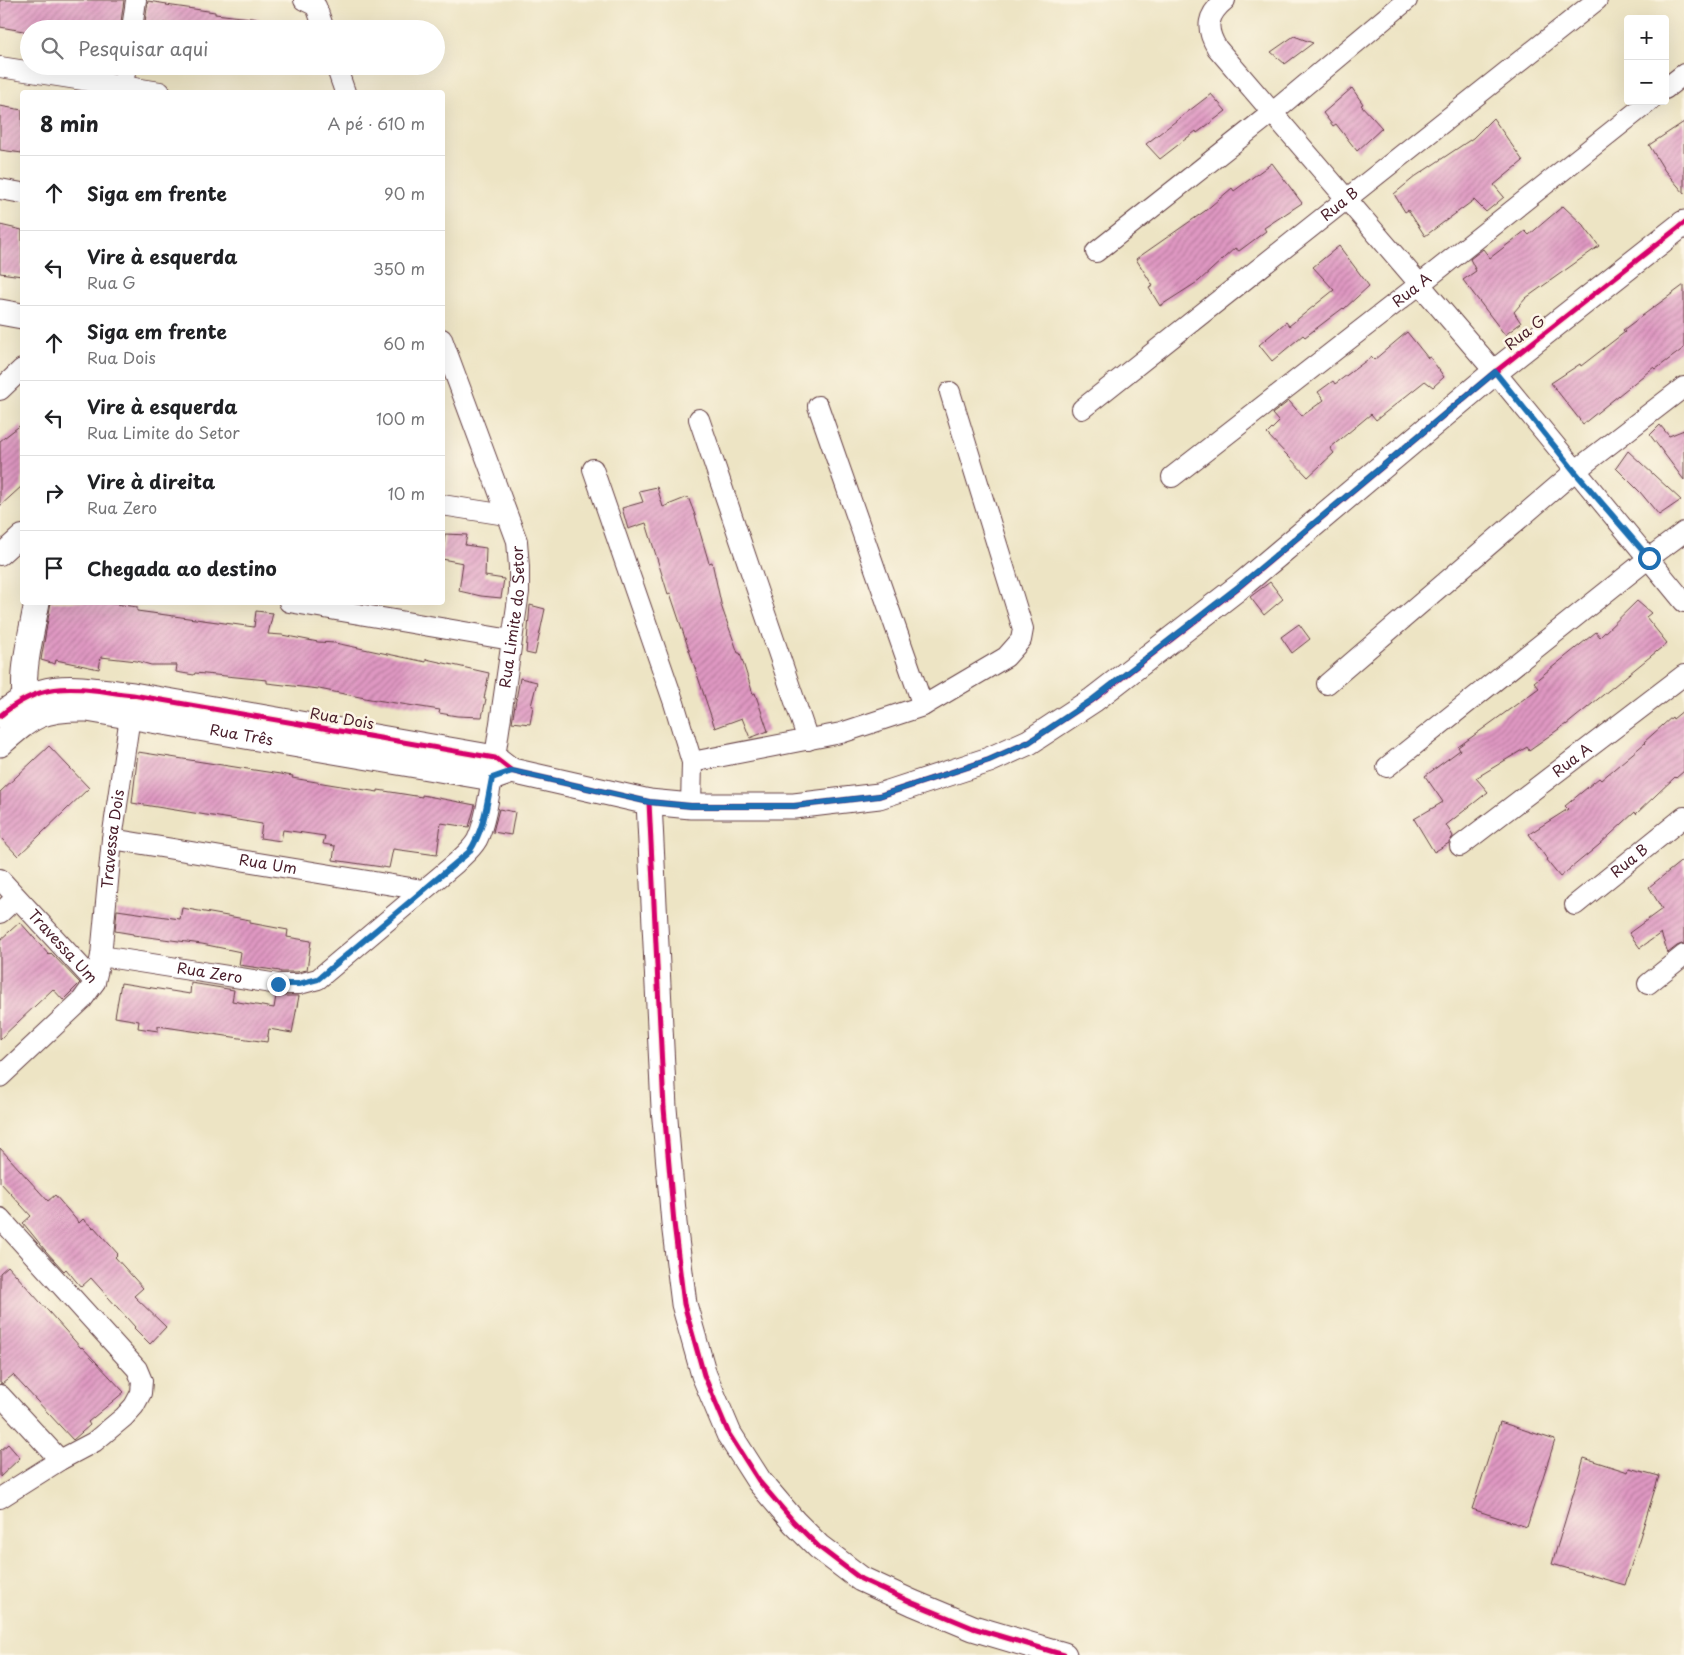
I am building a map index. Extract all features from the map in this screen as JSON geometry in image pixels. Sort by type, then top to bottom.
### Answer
[{"type":"street","points":[[133,20],[136,0]]},
{"type":"street","points":[[1225,0],[1215,10],[1208,27],[1210,38],[1216,48],[1495,372],[1575,472],[1684,602]]},
{"type":"street","points":[[1096,252],[1273,112],[1407,0]]},
{"type":"street","name":"Rua B","points":[[1082,410],[1597,0]]},
{"type":"street","points":[[310,3],[319,20]]},
{"type":"street","points":[[0,67],[20,71]]},
{"type":"street","points":[[1669,86],[1684,74]]},
{"type":"street","points":[[42,75],[122,90],[124,75]]},
{"type":"street","points":[[339,75],[344,90]]},
{"type":"street","name":"Rua A","points":[[1172,477],[1420,284],[1645,105]]},
{"type":"street","points":[[0,189],[20,193]]},
{"type":"street","name":"Rua G","points":[[649,802],[691,806],[794,806],[879,796],[989,760],[1029,742],[1092,700],[1238,587],[1495,372],[1684,222]]},
{"type":"street","points":[[0,312],[20,316]]},
{"type":"street","name":"Rua Limite do Setor","points":[[318,979],[469,852],[477,840],[500,769],[511,640],[519,592],[517,541],[451,388],[445,355]]},
{"type":"street","points":[[0,390],[20,371]]},
{"type":"street","points":[[1327,684],[1575,472],[1684,388]]},
{"type":"street","points":[[692,762],[841,733],[923,706],[1006,657],[1020,640],[1022,629],[950,392]]},
{"type":"street","points":[[818,406],[923,706]]},
{"type":"street","points":[[699,419],[808,740]]},
{"type":"street","points":[[593,469],[674,703],[692,762],[691,806]]},
{"type":"street","points":[[445,505],[506,515]]},
{"type":"street","points":[[1387,767],[1684,532]]},
{"type":"street","points":[[0,555],[20,537]]},
{"type":"street","points":[[0,744],[30,707],[28,650],[36,605]]},
{"type":"street","points":[[307,605],[511,640]]},
{"type":"street","name":"Rua A","points":[[1460,846],[1684,675]]},
{"type":"street","name":"Rua Dois","points":[[30,707],[48,690],[63,688],[132,706],[500,769],[649,802]]},
{"type":"street","name":"Travessa Dois","points":[[94,982],[101,956],[112,839],[132,706]]},
{"type":"street","points":[[0,716],[30,707]]},
{"type":"street","points":[[649,802],[664,1108],[674,1223],[684,1304],[704,1375],[729,1434],[759,1481],[794,1522],[819,1547],[861,1579],[974,1628],[1064,1655]]},
{"type":"street","name":"Rua B","points":[[1575,905],[1684,817]]},
{"type":"street","name":"Rua Um","points":[[112,839],[423,890]]},
{"type":"street","name":"Travessa Um","points":[[0,880],[94,982],[82,1000],[0,1077]]},
{"type":"street","points":[[0,912],[16,898]]},
{"type":"street","points":[[1648,984],[1684,955]]},
{"type":"street","name":"Rua Zero","points":[[101,956],[278,984],[299,984],[318,979]]},
{"type":"street","points":[[0,1218],[137,1369],[142,1381],[141,1393],[134,1406],[94,1442],[60,1460],[0,1498]]},
{"type":"street","points":[[0,1395],[60,1460]]},
{"type":"building","points":[[0,0],[124,0],[121,20],[20,20],[20,30],[0,27]]},
{"type":"building","points":[[148,1],[215,12],[215,14],[259,19],[259,20],[145,20]]},
{"type":"building","points":[[1294,36],[1313,43],[1285,64],[1271,52]]},
{"type":"building","points":[[1352,88],[1363,104],[1361,105],[1382,128],[1357,151],[1336,124],[1333,126],[1323,113]]},
{"type":"building","points":[[1211,94],[1226,111],[1160,159],[1146,144]]},
{"type":"building","points":[[0,106],[20,110],[20,153],[0,150]]},
{"type":"building","points":[[1493,118],[1523,161],[1494,185],[1504,197],[1486,212],[1474,200],[1425,236],[1408,210],[1405,212],[1394,194],[1416,176],[1473,138]]},
{"type":"building","points":[[1684,122],[1684,193],[1665,171],[1649,145]]},
{"type":"building","points":[[1272,163],[1302,203],[1264,228],[1266,231],[1239,251],[1235,248],[1199,281],[1160,306],[1149,288],[1153,286],[1136,259],[1205,211],[1232,188],[1234,191]]},
{"type":"building","points":[[1563,206],[1583,225],[1599,246],[1526,298],[1514,312],[1521,323],[1505,335],[1463,280],[1476,271],[1470,259],[1483,249],[1490,258],[1525,231],[1529,235]]},
{"type":"building","points":[[0,225],[20,230],[20,276],[0,273]]},
{"type":"building","points":[[1339,246],[1369,286],[1344,309],[1305,337],[1303,335],[1272,361],[1259,345],[1286,322],[1289,326],[1334,290],[1313,267]]},
{"type":"building","points":[[1684,285],[1684,348],[1656,369],[1654,367],[1583,424],[1551,383],[1580,364],[1581,366],[1625,332],[1623,330]]},
{"type":"building","points":[[1407,332],[1428,358],[1430,357],[1444,377],[1433,387],[1425,381],[1376,420],[1371,414],[1330,448],[1334,453],[1308,477],[1267,434],[1279,422],[1272,414],[1289,401],[1302,416],[1324,400],[1318,392],[1333,381],[1335,384],[1371,357],[1374,360]]},
{"type":"building","points":[[1660,425],[1669,436],[1684,430],[1684,480],[1650,435]]},
{"type":"building","points":[[20,426],[20,488],[0,506],[0,441]]},
{"type":"building","points":[[1628,451],[1681,500],[1659,515],[1640,492],[1616,468]]},
{"type":"building","points":[[657,487],[663,507],[688,497],[709,563],[712,562],[722,608],[768,731],[750,738],[742,718],[715,728],[670,593],[668,594],[646,523],[628,529],[622,508],[643,502],[639,491]]},
{"type":"building","points":[[445,534],[467,535],[465,545],[486,548],[485,576],[504,579],[501,598],[459,591],[463,563],[445,560]]},
{"type":"building","points":[[1270,582],[1283,599],[1264,615],[1250,597]]},
{"type":"building","points":[[1637,601],[1651,613],[1646,617],[1667,643],[1566,725],[1529,750],[1527,747],[1476,778],[1488,792],[1446,825],[1453,836],[1449,843],[1434,852],[1414,819],[1443,802],[1425,776],[1460,750],[1458,747],[1539,688],[1534,682],[1596,632],[1600,637]]},
{"type":"building","points":[[50,605],[123,605],[137,607],[137,611],[254,627],[256,611],[273,613],[268,634],[335,643],[426,662],[426,659],[489,673],[482,717],[439,713],[440,710],[319,689],[267,683],[267,680],[176,672],[177,665],[151,665],[137,661],[101,657],[99,669],[56,660],[55,664],[41,660]]},
{"type":"building","points":[[530,605],[545,609],[535,655],[526,653]]},
{"type":"building","points":[[1299,624],[1310,639],[1292,653],[1281,637]]},
{"type":"building","points":[[520,678],[537,682],[531,706],[533,706],[530,724],[512,722]]},
{"type":"building","points":[[1684,710],[1684,771],[1560,877],[1529,834],[1568,809],[1565,806],[1599,778],[1601,780],[1645,743],[1672,717],[1673,719]]},
{"type":"building","points":[[49,746],[89,788],[18,856],[0,837],[0,792]]},
{"type":"building","points":[[138,752],[293,776],[292,778],[378,792],[378,790],[422,797],[422,795],[475,805],[469,827],[441,823],[437,855],[393,849],[389,868],[333,860],[335,846],[323,844],[325,836],[283,830],[281,841],[260,838],[262,824],[132,803]]},
{"type":"building","points":[[499,809],[515,812],[511,835],[493,832]]},
{"type":"building","points":[[1684,859],[1684,943],[1668,953],[1661,933],[1640,948],[1629,933],[1662,909],[1649,887]]},
{"type":"building","points":[[182,908],[250,920],[250,923],[288,930],[287,937],[311,941],[307,970],[280,972],[239,965],[241,952],[115,931],[117,910],[180,919]]},
{"type":"building","points":[[20,922],[49,955],[51,953],[80,983],[63,1000],[53,989],[0,1039],[0,940]]},
{"type":"building","points":[[121,983],[190,994],[191,983],[234,990],[232,1001],[274,1008],[276,996],[299,996],[292,1033],[269,1029],[267,1042],[158,1026],[158,1031],[138,1028],[139,1021],[115,1017]]},
{"type":"building","points":[[0,1148],[48,1201],[55,1195],[79,1223],[83,1219],[94,1227],[118,1254],[115,1257],[143,1288],[134,1296],[166,1327],[150,1344],[91,1278],[81,1287],[66,1269],[64,1271],[23,1223],[31,1216],[0,1182]]},
{"type":"building","points":[[8,1266],[81,1348],[124,1392],[88,1422],[90,1425],[73,1440],[13,1375],[2,1384],[0,1383],[0,1273]]},
{"type":"building","points":[[1500,1422],[1555,1440],[1527,1527],[1472,1509]]},
{"type":"building","points":[[8,1444],[20,1458],[0,1477],[0,1451]]},
{"type":"building","points":[[1584,1458],[1628,1472],[1629,1468],[1659,1476],[1625,1585],[1552,1564]]},
{"type":"cycle path","points":[[0,716],[33,695],[64,689],[96,690],[495,758],[512,771],[649,802],[691,806],[794,806],[879,796],[989,760],[1029,742],[1093,700],[1239,587],[1495,372],[1684,223]]},
{"type":"cycle path","points":[[649,802],[664,1108],[674,1223],[684,1304],[704,1375],[729,1434],[759,1481],[794,1522],[819,1547],[861,1579],[973,1628],[1064,1655]]},
{"type":"route","points":[[278,984],[299,984],[318,979],[469,852],[477,840],[492,778],[512,771],[649,802],[691,806],[794,806],[879,796],[989,760],[1029,742],[1092,700],[1238,587],[1495,372],[1575,472],[1649,558]]}]
